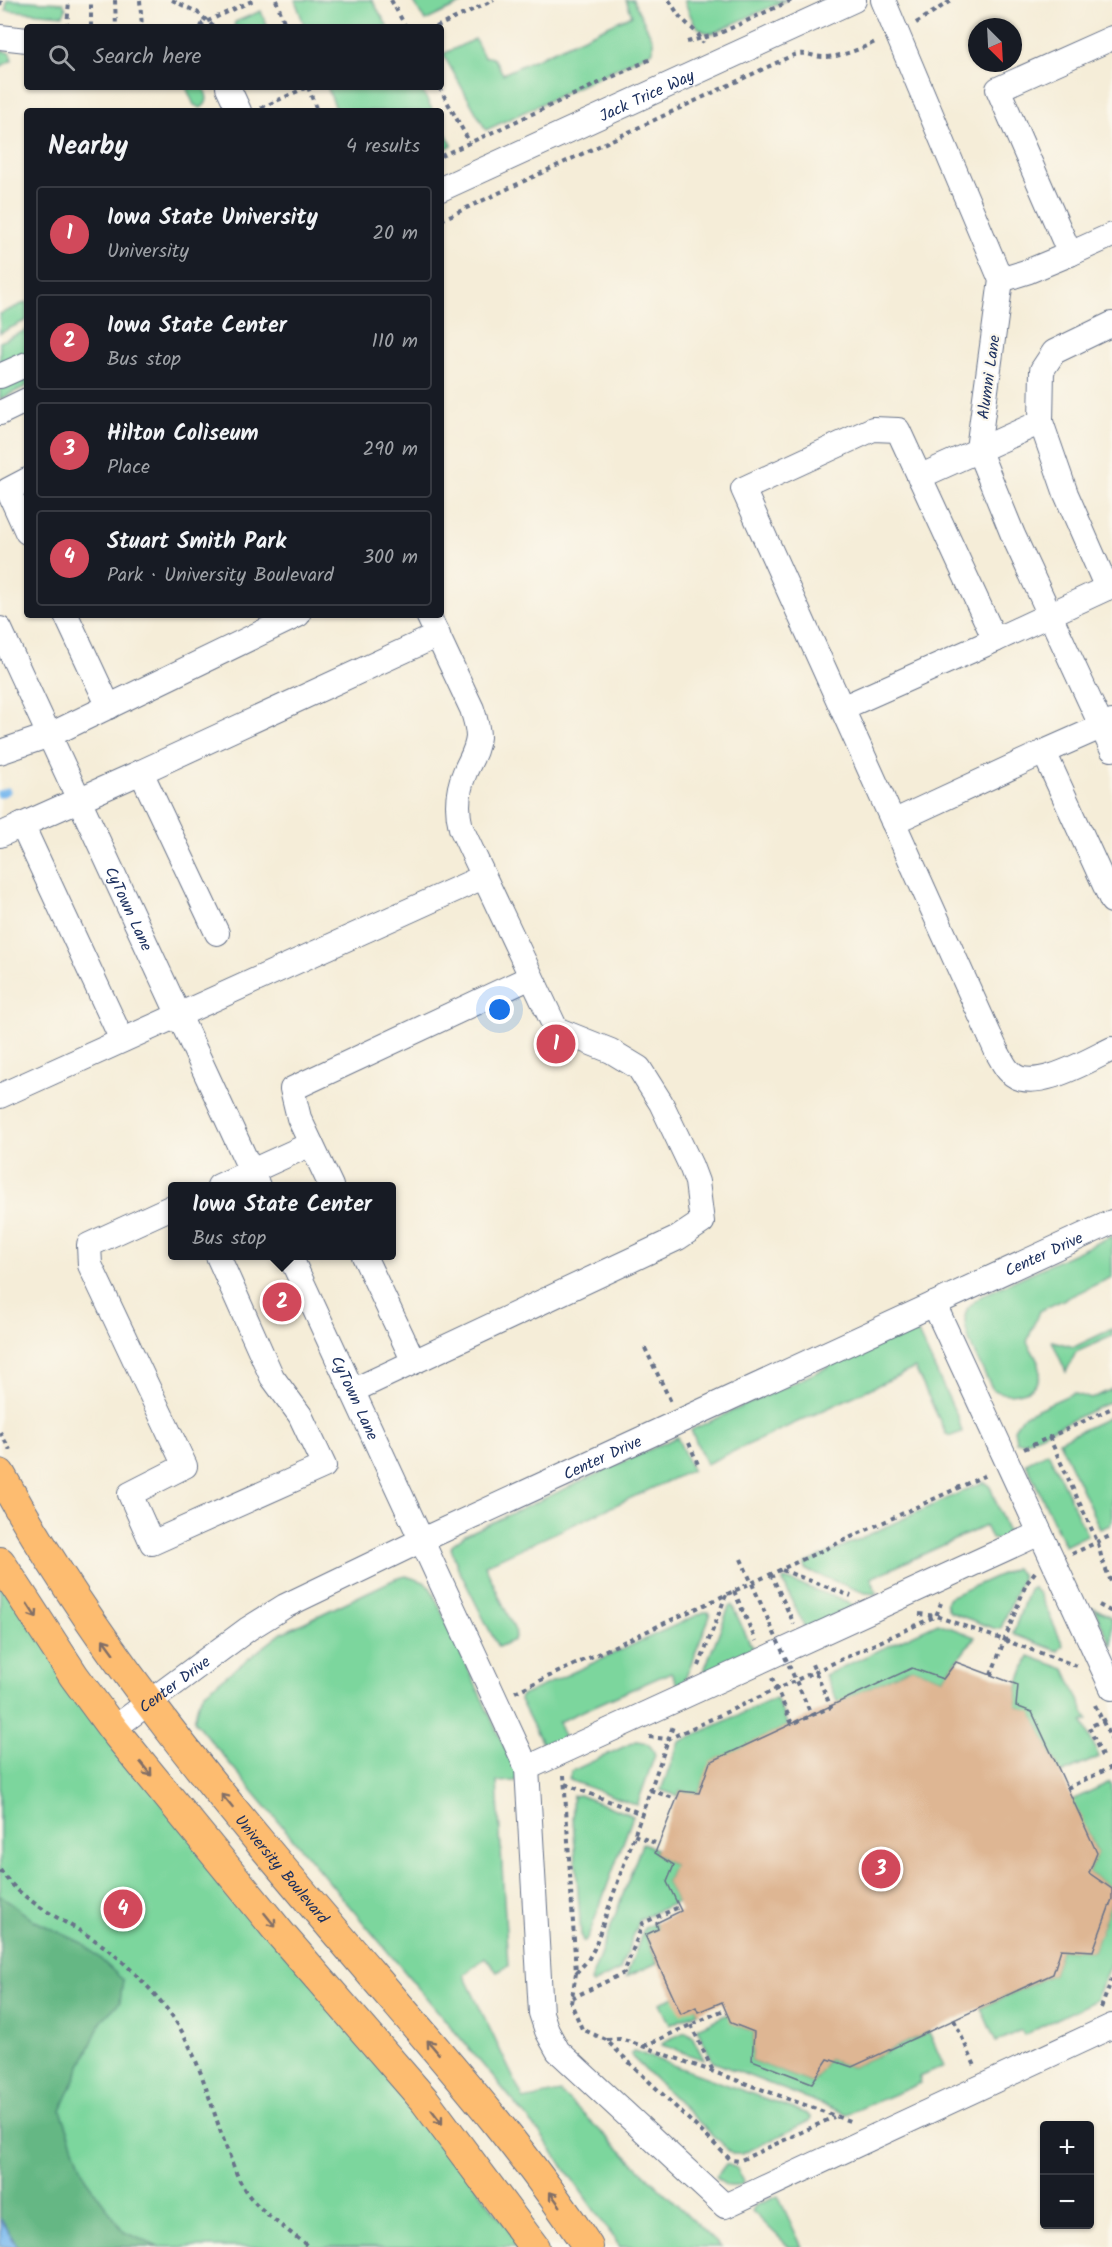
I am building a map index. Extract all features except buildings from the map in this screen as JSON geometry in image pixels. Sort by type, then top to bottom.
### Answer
[{"type":"main road","name":"University Boulevard","points":[[0,1474],[25,1519],[80,1605],[149,1702],[226,1801],[450,2066],[522,2155],[588,2247]]},
{"type":"main road","points":[[0,1562],[74,1676],[113,1729],[283,1937],[424,2101],[534,2247]]},
{"type":"street","name":"Jack Trice Way","points":[[444,188],[854,0]]},
{"type":"street","points":[[884,0],[1001,280],[1029,271],[1112,235]]},
{"type":"street","points":[[0,37],[24,40]]},
{"type":"street","points":[[1070,254],[998,89],[1112,38]]},
{"type":"street","points":[[229,90],[238,108]]},
{"type":"street","name":"Alumni Lane","points":[[1001,280],[978,449],[1013,535],[1050,616],[1107,725],[1112,749]]},
{"type":"street","points":[[842,708],[1050,616],[1109,587],[1066,494],[1041,422],[1042,370],[1054,351],[1112,324]]},
{"type":"street","points":[[0,376],[24,365]]},
{"type":"street","points":[[0,413],[24,401]]},
{"type":"street","points":[[919,477],[1041,422]]},
{"type":"street","points":[[995,640],[898,430],[873,429],[743,489],[997,1052],[1010,1074],[1026,1080],[1049,1078],[1112,1049]]},
{"type":"street","points":[[24,482],[8,490],[24,525]]},
{"type":"street","points":[[67,618],[109,706]]},
{"type":"street","points":[[0,752],[50,735],[292,618]]},
{"type":"street","points":[[0,835],[141,772],[433,625],[472,709],[477,725],[478,738],[474,756],[465,771],[458,793],[457,813],[461,828],[483,877],[556,1029],[611,1051],[639,1068],[661,1103],[691,1166],[697,1182],[702,1221],[678,1238],[352,1391]]},
{"type":"street","name":"CyTown Lane","points":[[0,629],[255,1179]]},
{"type":"street","points":[[894,822],[1107,725]]},
{"type":"street","points":[[1044,752],[1112,901]]},
{"type":"street","points":[[141,772],[218,933]]},
{"type":"street","points":[[22,825],[122,1040]]},
{"type":"street","points":[[0,1096],[483,877]]},
{"type":"street","points":[[329,1182],[299,1118],[292,1089],[531,977]]},
{"type":"street","points":[[240,1182],[255,1179],[311,1144]]},
{"type":"street","points":[[168,1209],[89,1245],[90,1264],[185,1466],[130,1494],[152,1543],[324,1466],[300,1415],[272,1377],[220,1260]]},
{"type":"street","name":"Center Drive","points":[[113,1729],[248,1629],[285,1606],[422,1540],[1112,1222]]},
{"type":"street","name":"CyTown Lane","points":[[292,1260],[527,1768]]},
{"type":"street","points":[[365,1260],[414,1362]]},
{"type":"street","points":[[933,1304],[1112,1688]]},
{"type":"street","points":[[1040,1533],[527,1768],[541,2013],[547,2031],[558,2051],[725,2206],[1112,2026]]},
{"type":"path","points":[[0,5],[1,0]]},
{"type":"path","points":[[67,24],[69,0]]},
{"type":"path","points":[[91,0],[91,24]]},
{"type":"path","points":[[115,0],[116,24]]},
{"type":"path","points":[[140,0],[142,24]]},
{"type":"path","points":[[172,0],[197,12],[211,24]]},
{"type":"path","points":[[202,24],[254,0]]},
{"type":"path","points":[[276,0],[285,24]]},
{"type":"path","points":[[391,0],[404,24]]},
{"type":"path","points":[[442,24],[494,0]]},
{"type":"path","points":[[669,0],[680,17],[702,41]]},
{"type":"path","points":[[687,42],[702,41],[792,0]]},
{"type":"path","points":[[444,219],[801,52]]},
{"type":"path","points":[[444,155],[651,59]]},
{"type":"path","points":[[264,107],[301,90]]},
{"type":"path","points":[[309,90],[316,108]]},
{"type":"path","points":[[441,90],[470,143]]},
{"type":"path","points":[[645,1348],[671,1403]]},
{"type":"path","points":[[1020,1451],[1112,1408]]},
{"type":"path","points":[[1049,1437],[1098,1542],[1102,1560],[1112,1584]]},
{"type":"path","points":[[689,1443],[699,1467]]},
{"type":"path","points":[[512,1694],[988,1474]]},
{"type":"path","points":[[1069,1556],[1112,1535]]},
{"type":"path","points":[[741,1559],[812,1716]]},
{"type":"path","points":[[781,1569],[855,1597]]},
{"type":"path","points":[[991,1675],[1028,1579],[1034,1572]]},
{"type":"path","points":[[771,1574],[798,1633]]},
{"type":"path","points":[[734,1591],[760,1650]]},
{"type":"path","points":[[697,1670],[726,1595]]},
{"type":"path","points":[[915,1613],[936,1616],[1077,1666]]},
{"type":"path","points":[[641,1736],[668,1739],[936,1616]]},
{"type":"path","points":[[772,1678],[792,1724],[812,1716],[831,1707],[810,1661]]},
{"type":"path","points":[[1102,1756],[1089,1727],[1108,1718]]},
{"type":"path","points":[[576,1973],[588,1960],[594,1948],[673,1726]]},
{"type":"path","points":[[1067,1788],[1112,1767]]},
{"type":"path","points":[[564,1770],[576,1973],[571,1998],[572,2008],[582,2029],[606,2040],[734,2161],[834,2117],[643,2046],[620,2039],[606,2040]]},
{"type":"path","points":[[565,1784],[642,1814]]},
{"type":"path","points":[[650,1790],[676,1800]]},
{"type":"path","points":[[634,1835],[658,1844]]},
{"type":"path","points":[[0,1870],[7,1881],[25,1896],[104,1946],[140,1979],[175,2020],[196,2061],[237,2176],[249,2196],[273,2219],[309,2247]]},
{"type":"path","points":[[571,1998],[624,1973],[643,1923],[679,1907]]},
{"type":"path","points":[[1109,1990],[1109,2001]]},
{"type":"path","points":[[643,2046],[726,2009]]},
{"type":"path","points":[[954,2020],[972,2060]]},
{"type":"path","points":[[691,2025],[713,2071]]},
{"type":"green space","points":[[7,0],[63,3],[66,9],[63,15],[6,10]]},
{"type":"green space","points":[[295,0],[372,0],[386,24],[304,24]]},
{"type":"green space","points":[[413,0],[469,0],[425,21]]},
{"type":"green space","points":[[626,0],[633,0],[653,40],[653,51],[486,130],[444,56],[444,54],[475,39],[484,57],[494,59],[503,74],[632,15]]},
{"type":"green space","points":[[684,0],[786,0],[713,33],[697,27]]},
{"type":"green space","points":[[261,11],[266,24],[235,24]]},
{"type":"green space","points":[[0,50],[10,53],[12,60],[0,67]]},
{"type":"green space","points":[[187,90],[204,90],[207,98],[204,106],[201,108],[194,105]]},
{"type":"green space","points":[[328,90],[422,90],[431,108],[336,108]]},
{"type":"green space","points":[[444,130],[452,145],[444,149]]},
{"type":"green space","points":[[24,303],[24,321],[0,333],[0,314]]},
{"type":"green space","points":[[24,331],[24,354],[0,364],[0,342]]},
{"type":"green space","points":[[24,377],[24,387],[0,399],[0,388]]},
{"type":"green space","points":[[1112,1236],[1112,1277],[1039,1311],[1027,1342],[1040,1369],[1036,1384],[1030,1389],[1014,1394],[998,1392],[992,1388],[968,1336],[965,1316],[969,1306],[983,1295]]},
{"type":"green space","points":[[1112,1329],[1112,1336],[1076,1352],[1066,1372],[1052,1341],[1074,1347]]},
{"type":"green space","points":[[911,1332],[918,1333],[958,1418],[962,1432],[951,1436],[946,1434],[915,1368],[706,1464],[691,1430],[893,1337]]},
{"type":"green space","points":[[1112,1389],[1112,1401],[1025,1442],[1016,1442],[1014,1429],[1022,1417],[1029,1413],[1073,1393],[1091,1399]]},
{"type":"green space","points":[[1112,1416],[1112,1519],[1110,1525],[1100,1529],[1059,1441]]},
{"type":"green space","points":[[677,1437],[692,1470],[485,1565],[516,1633],[514,1640],[498,1647],[458,1568],[451,1548],[453,1544],[465,1535]]},
{"type":"green space","points":[[1048,1452],[1087,1535],[1065,1546],[1026,1463]]},
{"type":"green space","points":[[983,1482],[991,1489],[1008,1533],[1000,1540],[991,1538],[985,1526],[871,1578],[877,1594],[865,1593],[806,1570],[805,1564]]},
{"type":"green space","points":[[1015,1568],[1022,1578],[1001,1628],[996,1629],[950,1612],[947,1606],[949,1597]]},
{"type":"green space","points":[[406,1576],[424,1582],[431,1589],[517,1774],[516,1781],[497,1782],[508,1966],[497,1972],[485,1957],[464,1975],[524,2100],[560,2092],[721,2247],[620,2247],[540,2133],[194,1721],[198,1703],[205,1692],[282,1633],[395,1579]]},
{"type":"green space","points":[[785,1579],[854,1606],[805,1628],[784,1584]]},
{"type":"green space","points":[[0,1585],[425,2119],[522,2247],[18,2247],[0,2219]]},
{"type":"green space","points":[[1032,1587],[1039,1593],[1063,1645],[1058,1651],[1013,1633],[1029,1589]]},
{"type":"green space","points":[[732,1605],[754,1652],[704,1675],[729,1607]]},
{"type":"green space","points":[[1094,1608],[1110,1616],[1112,1620],[1112,1647]]},
{"type":"green space","points":[[708,1612],[710,1616],[683,1684],[678,1686],[671,1672],[558,1722],[564,1737],[561,1741],[544,1747],[520,1700],[521,1696]]},
{"type":"green space","points":[[938,1623],[975,1637],[943,1679],[912,1668],[838,1703],[825,1675]]},
{"type":"green space","points":[[1029,1656],[1065,1669],[1088,1720],[1083,1722],[1099,1757],[1061,1774],[1032,1713],[1016,1706],[1018,1685]]},
{"type":"green space","points":[[776,1698],[788,1726],[711,1762],[699,1793],[680,1791],[678,1796],[661,1790],[679,1742]]},
{"type":"green space","points":[[636,1741],[648,1744],[655,1755],[637,1805],[569,1778],[572,1771]]},
{"type":"green space","points":[[1110,1782],[1112,1786],[1112,1889],[1089,1873],[1097,1852],[1072,1800]]},
{"type":"green space","points":[[579,1795],[633,1816],[585,1941],[581,1936],[572,1802],[573,1796]]},
{"type":"green space","points":[[642,1844],[656,1849],[655,1853],[674,1865],[667,1882],[677,1902],[640,1919],[620,1970],[592,1984],[590,1982]]},
{"type":"green space","points":[[0,1895],[33,1920],[84,1944],[123,1980],[120,2002],[102,2020],[61,2110],[85,2178],[124,2232],[158,2247],[18,2247],[0,2219]]},
{"type":"green space","points":[[1112,1899],[1112,1959],[1096,2000],[1024,2035],[1021,2030],[996,2042],[981,2008],[1053,1974],[1061,1949],[1093,1951]]},
{"type":"green space","points":[[656,1923],[658,1929],[645,1935],[657,1963],[626,1977],[644,1928]]},
{"type":"green space","points":[[674,1997],[696,2007],[698,2012],[670,2025],[660,2003]]},
{"type":"green space","points":[[728,2014],[732,2023],[754,2032],[752,2060],[812,2083],[828,2059],[852,2067],[929,2032],[944,2066],[919,2077],[921,2083],[847,2114],[713,2062],[697,2028]]},
{"type":"green space","points":[[685,2032],[692,2036],[704,2060],[662,2045],[663,2042]]},
{"type":"green space","points":[[634,2051],[807,2114],[811,2118],[810,2121],[742,2154],[732,2154],[632,2057],[631,2054]]},
{"type":"green space","points":[[726,2164],[737,2168],[744,2182],[742,2185],[728,2186],[716,2177]]},
{"type":"green space","points":[[778,2196],[802,2247],[789,2247],[752,2211],[755,2206]]},
{"type":"water","points":[[0,2219],[18,2247],[0,2247]]},
{"type":"waterway","points":[[0,794],[7,791]]},
{"type":"place","name":"Iowa State University","points":[[556,1044]]},
{"type":"place","name":"Iowa State Center","points":[[282,1302]]},
{"type":"place","name":"Hilton Coliseum","points":[[881,1869]]},
{"type":"place","name":"Stuart Smith Park","points":[[123,1909]]}]
